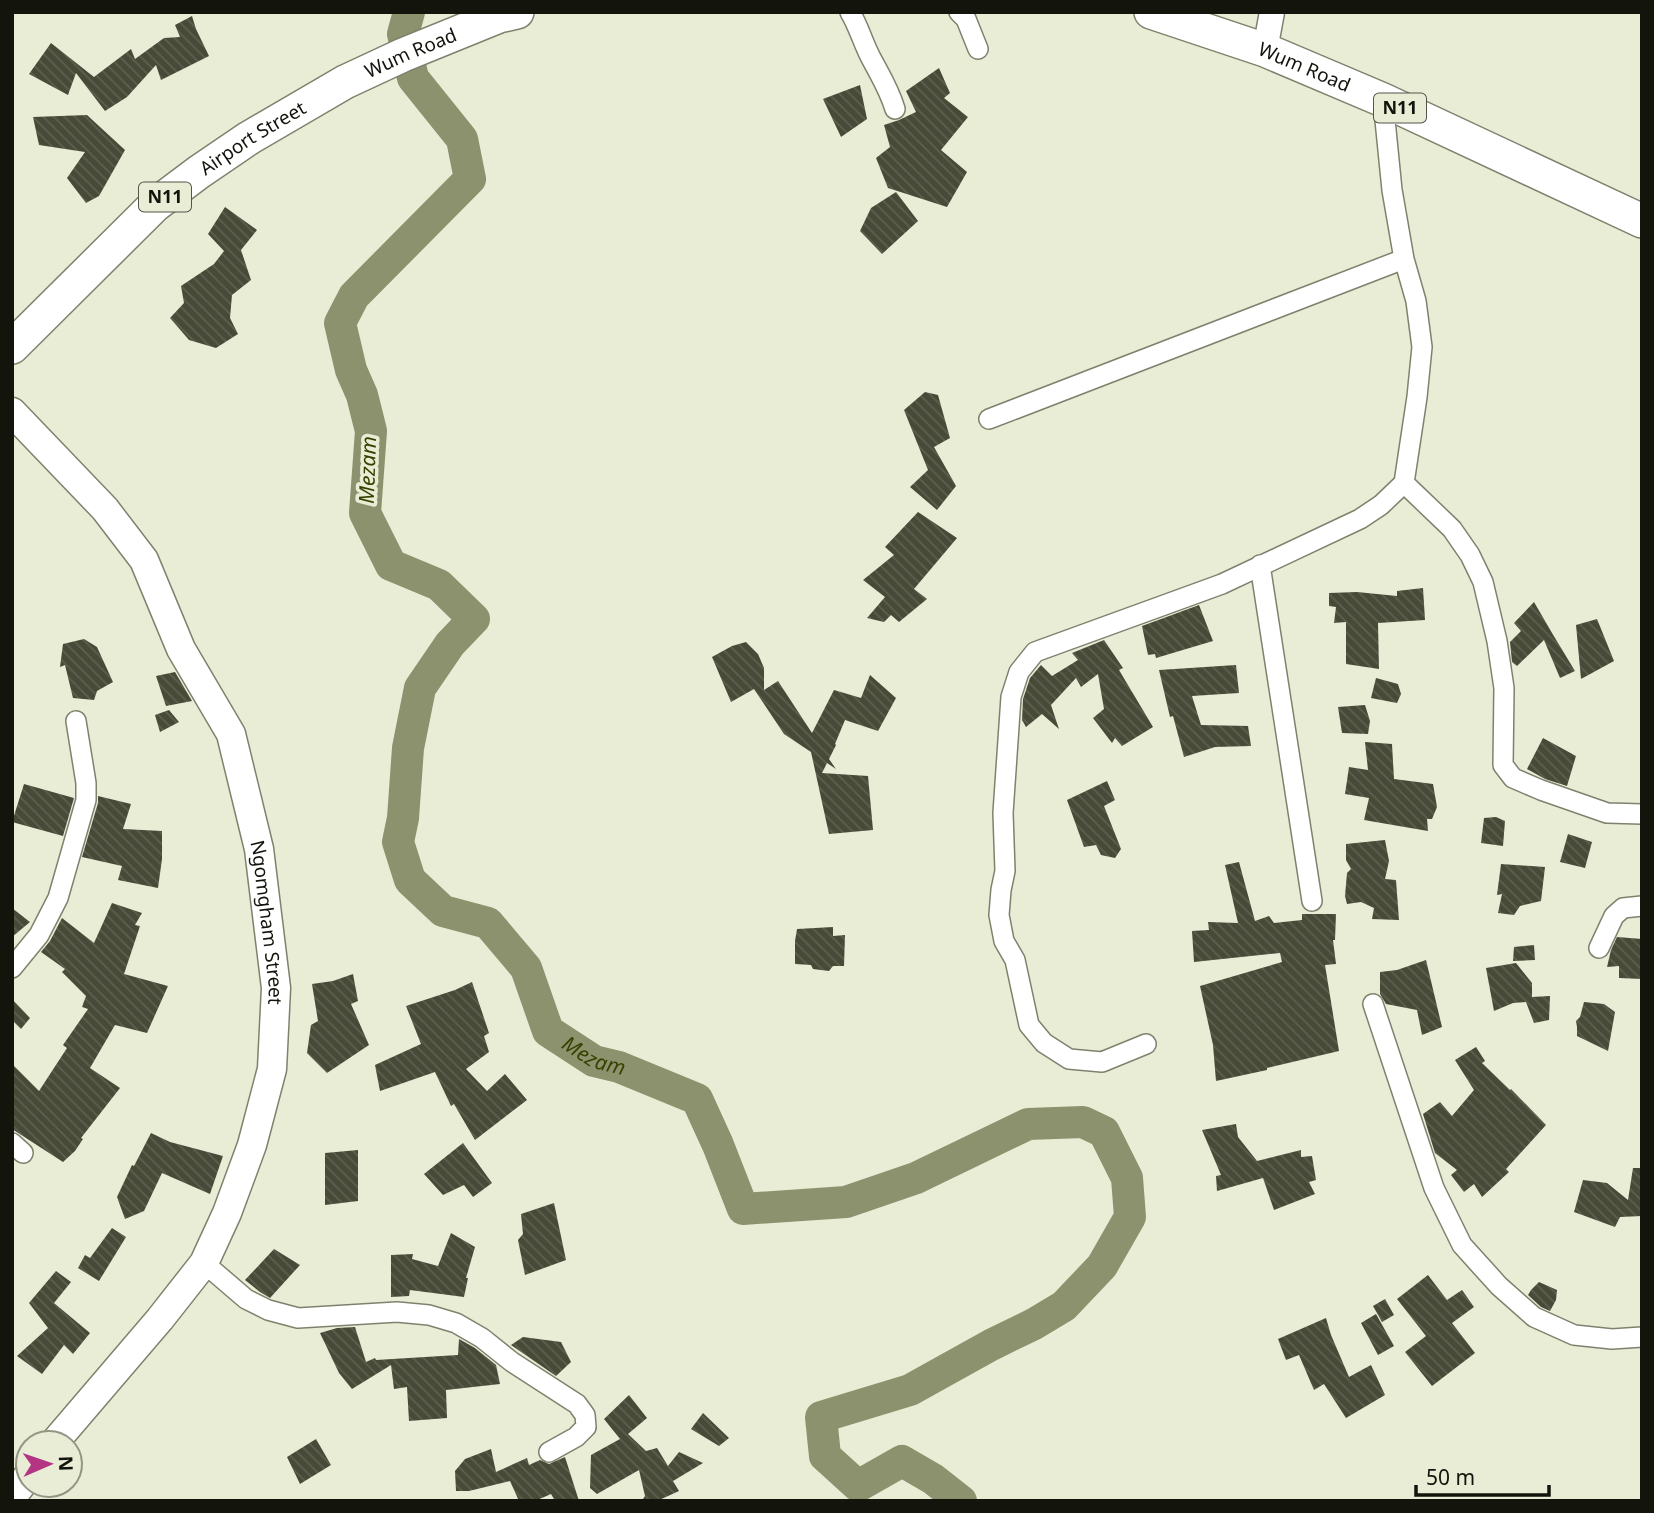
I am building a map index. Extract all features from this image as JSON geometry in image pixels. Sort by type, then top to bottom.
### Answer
[{"type":"highway","name":"Wum Road","points":[[345,82],[403,55],[499,16],[517,12]]},
{"type":"highway","name":"Wum Road","points":[[1151,12],[1265,50],[1383,100],[1642,221]]},
{"type":"highway","name":"Airport Street","points":[[12,346],[155,205],[249,138],[345,82]]},
{"type":"main road","name":"Ngomgham Street","points":[[12,412],[104,509],[144,560],[181,649],[231,734],[259,849],[276,988],[272,1069],[252,1145],[227,1213],[204,1263],[66,1429]]},
{"type":"street","points":[[850,12],[890,92],[895,109]]},
{"type":"street","points":[[959,12],[966,19],[978,49]]},
{"type":"street","points":[[1265,50],[1272,12]]},
{"type":"street","points":[[1146,1044],[1102,1062],[1069,1059],[1044,1043],[1029,1025],[1015,960],[1004,941],[999,915],[1005,871],[1003,813],[1011,696],[1018,672],[1035,652],[1222,584],[1360,519],[1381,505],[1404,483],[1418,397],[1422,346],[1416,301],[1404,259],[1392,191],[1383,100]]},
{"type":"street","points":[[989,419],[1404,259]]},
{"type":"street","points":[[1404,483],[1452,529],[1470,555],[1483,582],[1497,641],[1504,688],[1503,765],[1513,778],[1541,790],[1607,813],[1642,814]]},
{"type":"street","points":[[1260,565],[1312,901]]},
{"type":"street","points":[[12,968],[39,935],[58,898],[86,800],[86,783],[76,721]]},
{"type":"street","points":[[1599,948],[1614,916],[1623,908],[1642,906]]},
{"type":"street","points":[[1373,1004],[1434,1188],[1462,1245],[1499,1286],[1534,1317],[1574,1335],[1612,1339],[1642,1337]]},
{"type":"street","points":[[204,1263],[246,1299],[268,1310],[298,1318],[397,1312],[429,1315],[456,1323],[482,1338],[512,1362],[577,1405],[584,1415],[586,1427],[576,1437],[549,1452]]},
{"type":"building","points":[[192,16],[209,56],[161,80],[156,65],[127,97],[105,111],[76,73],[68,95],[29,74],[51,43],[94,77],[131,49],[135,59],[164,38],[180,37],[175,25]]},
{"type":"building","points":[[939,68],[950,93],[944,98],[968,117],[941,150],[967,172],[947,207],[888,188],[876,158],[890,147],[884,125],[916,112],[906,91]]},
{"type":"building","points":[[860,85],[867,119],[841,137],[823,99]]},
{"type":"building","points":[[87,115],[125,150],[99,196],[86,203],[67,178],[85,152],[39,145],[33,117]]},
{"type":"building","points":[[896,192],[918,221],[882,254],[860,231],[871,208]]},
{"type":"building","points":[[225,207],[257,230],[241,250],[251,280],[232,295],[230,318],[238,334],[216,348],[189,340],[170,318],[184,303],[181,286],[214,264],[224,251],[208,234]]},
{"type":"building","points":[[925,392],[938,395],[950,438],[934,447],[956,486],[937,510],[910,487],[928,470],[904,410]]},
{"type":"building","points":[[918,512],[957,538],[914,589],[927,599],[899,622],[891,615],[884,622],[867,618],[885,597],[863,580],[894,555],[885,547]]},
{"type":"building","points":[[1423,588],[1425,620],[1378,623],[1379,669],[1346,664],[1346,622],[1334,623],[1336,607],[1329,606],[1329,593],[1357,592],[1397,596],[1397,591]]},
{"type":"building","points":[[1534,602],[1575,671],[1560,678],[1544,640],[1517,666],[1512,662],[1510,642],[1521,631],[1514,623]]},
{"type":"building","points":[[1199,605],[1213,641],[1156,658],[1155,654],[1148,655],[1142,626]]},
{"type":"building","points":[[1597,619],[1614,661],[1581,679],[1576,625]]},
{"type":"building","points":[[84,639],[97,647],[113,682],[97,691],[94,700],[73,698],[65,665],[60,667],[63,644]]},
{"type":"building","points":[[1104,640],[1123,668],[1119,670],[1153,727],[1122,746],[1115,738],[1112,743],[1093,718],[1104,709],[1098,674],[1081,687],[1076,678],[1051,705],[1059,729],[1042,714],[1026,727],[1022,720],[1023,699],[1030,678],[1041,665],[1052,676],[1078,660],[1072,653]]},
{"type":"building","points":[[746,642],[758,654],[764,668],[764,690],[778,681],[812,733],[834,690],[861,698],[870,675],[896,698],[878,731],[845,720],[829,759],[836,769],[827,763],[822,773],[868,776],[873,830],[829,834],[811,752],[784,734],[754,689],[731,702],[712,657]]},
{"type":"building","points":[[1236,665],[1239,693],[1192,696],[1201,725],[1248,726],[1251,746],[1215,747],[1184,757],[1173,716],[1170,717],[1159,670]]},
{"type":"building","points":[[175,672],[192,701],[166,706],[156,676]]},
{"type":"building","points":[[1376,678],[1398,684],[1401,694],[1397,703],[1371,698]]},
{"type":"building","points":[[1365,705],[1370,721],[1368,734],[1342,733],[1338,707]]},
{"type":"building","points":[[169,710],[179,722],[160,732],[155,715]]},
{"type":"building","points":[[1543,738],[1576,756],[1567,786],[1545,779],[1527,769]]},
{"type":"building","points":[[1365,742],[1392,744],[1394,779],[1433,784],[1437,807],[1432,819],[1427,819],[1428,831],[1364,820],[1369,798],[1345,794],[1349,767],[1368,770]]},
{"type":"building","points":[[1107,781],[1115,800],[1104,806],[1121,849],[1115,858],[1101,855],[1096,845],[1084,847],[1067,800]]},
{"type":"building","points":[[24,784],[74,798],[63,836],[12,822]]},
{"type":"building","points":[[98,796],[131,804],[123,829],[162,831],[158,888],[118,880],[122,866],[82,857]]},
{"type":"building","points":[[1496,817],[1505,821],[1503,846],[1481,843],[1484,818]]},
{"type":"building","points":[[1568,834],[1592,842],[1585,868],[1560,862]]},
{"type":"building","points":[[1385,840],[1389,861],[1385,879],[1396,880],[1399,920],[1372,919],[1374,908],[1361,902],[1347,904],[1345,896],[1347,873],[1351,869],[1346,860],[1346,844]]},
{"type":"building","points":[[1239,862],[1255,921],[1269,916],[1274,923],[1302,920],[1302,914],[1336,914],[1333,940],[1336,964],[1325,965],[1339,1051],[1216,1081],[1213,1045],[1200,986],[1282,962],[1280,953],[1194,962],[1192,931],[1209,930],[1208,922],[1238,923],[1225,865]]},
{"type":"building","points":[[1501,864],[1545,867],[1541,901],[1520,906],[1514,915],[1498,913],[1502,894],[1497,895]]},
{"type":"building","points":[[112,903],[142,913],[135,925],[140,926],[124,974],[168,986],[147,1033],[115,1025],[90,1068],[120,1088],[81,1138],[83,1139],[75,1151],[63,1162],[12,1129],[12,1064],[39,1091],[67,1048],[63,1045],[88,1009],[82,1007],[86,996],[62,972],[65,969],[41,952],[62,918],[94,943]]},
{"type":"building","points":[[12,908],[30,922],[12,937]]},
{"type":"building","points":[[833,927],[833,936],[845,935],[844,966],[833,966],[829,971],[813,969],[811,965],[795,964],[797,929]]},
{"type":"building","points":[[1617,937],[1642,939],[1642,979],[1619,978],[1619,966],[1607,967]]},
{"type":"building","points":[[1534,945],[1535,960],[1513,961],[1514,947]]},
{"type":"building","points":[[1426,960],[1442,1027],[1422,1035],[1417,1010],[1386,1004],[1380,994],[1380,972],[1397,970]]},
{"type":"building","points":[[1516,963],[1532,983],[1532,997],[1550,996],[1549,1020],[1534,1023],[1526,1002],[1513,1003],[1494,1011],[1486,968]]},
{"type":"building","points":[[353,974],[358,1001],[351,1004],[369,1045],[327,1073],[307,1053],[311,1025],[318,1021],[312,984]]},
{"type":"building","points":[[472,982],[489,1033],[484,1036],[489,1052],[466,1069],[487,1091],[505,1074],[527,1100],[475,1140],[454,1104],[451,1106],[435,1072],[380,1091],[375,1065],[421,1044],[406,1006]]},
{"type":"building","points":[[12,999],[30,1018],[21,1029],[12,1020]]},
{"type":"building","points":[[1584,1002],[1604,1004],[1615,1012],[1608,1051],[1577,1036],[1576,1021],[1580,1017]]},
{"type":"building","points":[[1476,1047],[1485,1061],[1482,1063],[1546,1125],[1506,1169],[1509,1172],[1482,1197],[1474,1184],[1464,1192],[1451,1175],[1457,1170],[1435,1153],[1423,1114],[1440,1102],[1452,1116],[1474,1090],[1455,1060]]},
{"type":"building","points":[[1236,1124],[1238,1137],[1257,1161],[1301,1150],[1301,1157],[1312,1156],[1316,1180],[1309,1182],[1315,1194],[1274,1210],[1263,1178],[1217,1191],[1216,1176],[1221,1175],[1202,1130]]},
{"type":"building","points":[[151,1133],[170,1142],[223,1156],[210,1194],[162,1173],[144,1211],[125,1219],[117,1197]]},
{"type":"building","points":[[463,1143],[492,1183],[473,1197],[464,1185],[443,1195],[424,1174]]},
{"type":"building","points":[[358,1150],[358,1201],[325,1205],[325,1153]]},
{"type":"building","points":[[1633,1168],[1642,1168],[1642,1216],[1620,1217],[1615,1227],[1574,1212],[1583,1180],[1607,1183],[1628,1200]]},
{"type":"building","points":[[554,1203],[566,1260],[525,1275],[518,1240],[523,1234],[521,1214]]},
{"type":"building","points":[[112,1228],[126,1237],[99,1281],[78,1268],[85,1255],[90,1258]]},
{"type":"building","points":[[451,1233],[475,1247],[466,1278],[464,1297],[410,1290],[409,1296],[391,1297],[391,1255],[413,1254],[412,1259],[438,1266]]},
{"type":"building","points":[[274,1249],[300,1265],[270,1298],[245,1280]]},
{"type":"building","points":[[56,1271],[71,1282],[54,1303],[90,1333],[73,1354],[64,1345],[42,1374],[17,1356],[48,1328],[29,1303]]},
{"type":"building","points":[[1428,1275],[1447,1300],[1462,1290],[1474,1307],[1452,1323],[1475,1353],[1432,1386],[1405,1352],[1426,1336],[1397,1299]]},
{"type":"building","points":[[1539,1282],[1557,1290],[1556,1300],[1550,1311],[1528,1295]]},
{"type":"building","points":[[1385,1299],[1394,1315],[1382,1322],[1373,1306]]},
{"type":"building","points":[[1376,1314],[1394,1346],[1378,1355],[1361,1323]]},
{"type":"building","points":[[1326,1318],[1349,1377],[1371,1365],[1385,1395],[1346,1418],[1324,1384],[1314,1390],[1299,1355],[1286,1360],[1278,1339]]},
{"type":"building","points":[[355,1327],[366,1362],[375,1358],[458,1355],[459,1339],[496,1365],[500,1384],[446,1390],[447,1418],[409,1421],[407,1387],[394,1389],[391,1365],[352,1389],[339,1373],[320,1333]]},
{"type":"building","points":[[523,1337],[561,1342],[571,1362],[556,1376],[511,1345]]},
{"type":"building","points":[[629,1395],[647,1418],[628,1434],[646,1451],[657,1448],[668,1466],[679,1452],[703,1463],[673,1481],[679,1491],[657,1501],[643,1499],[645,1496],[639,1470],[597,1494],[590,1488],[591,1455],[620,1439],[604,1419]]},
{"type":"building","points":[[703,1413],[729,1438],[719,1446],[691,1429]]},
{"type":"building","points":[[316,1439],[331,1465],[300,1484],[287,1457]]},
{"type":"building","points":[[491,1449],[496,1472],[527,1458],[529,1465],[540,1460],[549,1464],[565,1457],[579,1501],[555,1501],[551,1494],[535,1501],[519,1501],[510,1481],[469,1491],[456,1491],[455,1471],[465,1459]]},
{"type":"waterway","name":"Mezam","points":[[409,12],[403,34],[413,78],[462,139],[470,179],[354,296],[340,323],[351,370],[362,395],[371,431],[365,513],[391,565],[439,585],[474,619],[450,644],[420,688],[408,748],[403,818],[398,842],[410,880],[443,911],[488,923],[526,968],[548,1031],[594,1061],[619,1067],[697,1099],[743,1209],[846,1202],[916,1178],[1028,1124],[1083,1122],[1104,1132],[1127,1178],[1130,1217],[1102,1266],[1064,1306],[910,1390],[821,1417],[825,1456],[858,1486],[902,1461],[933,1479],[961,1501]]}]
